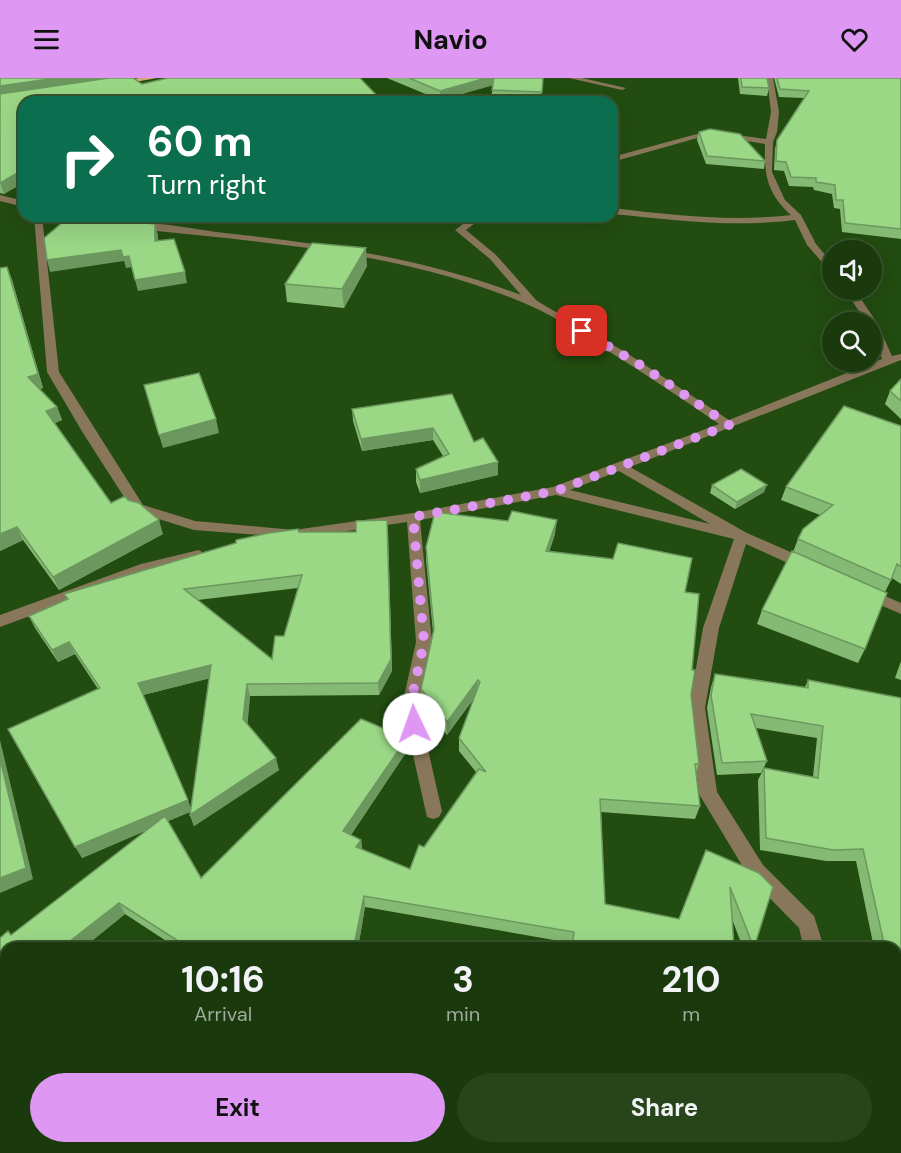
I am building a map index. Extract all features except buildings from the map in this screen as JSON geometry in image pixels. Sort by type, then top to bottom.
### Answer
[{"type":"main road","points":[[113,83],[154,78]]},
{"type":"street","points":[[572,78],[622,88]]},
{"type":"street","points":[[770,78],[775,112],[773,132],[769,142],[768,172],[781,201],[798,217],[812,246],[822,257]]},
{"type":"street","points":[[618,158],[708,133],[769,142]]},
{"type":"street","points":[[0,198],[18,202]]},
{"type":"street","points":[[618,212],[716,222],[756,222],[798,217]]},
{"type":"street","points":[[39,222],[53,372],[89,433],[138,508],[194,525],[290,533]]},
{"type":"street","points":[[471,222],[460,230],[493,257],[533,303]]},
{"type":"street","points":[[125,224],[305,245],[370,256],[464,279],[533,303],[642,366],[729,425]]},
{"type":"street","points":[[882,347],[888,360]]},
{"type":"street","points":[[246,544],[290,533],[413,517],[556,491],[622,468],[888,360],[901,357]]},
{"type":"street","points":[[622,468],[742,536],[816,570]]},
{"type":"street","points":[[556,491],[742,536]]},
{"type":"street","points":[[413,517],[424,642],[410,706],[433,811]]},
{"type":"street","points":[[742,536],[711,628],[697,708],[708,794],[756,871],[807,923],[812,942]]},
{"type":"street","points":[[0,621],[146,568],[213,552]]},
{"type":"street","points":[[848,584],[901,609]]},
{"type":"route","points":[[414,724],[410,706],[424,642],[413,517],[556,491],[622,468],[729,425],[642,366],[582,331]]}]
